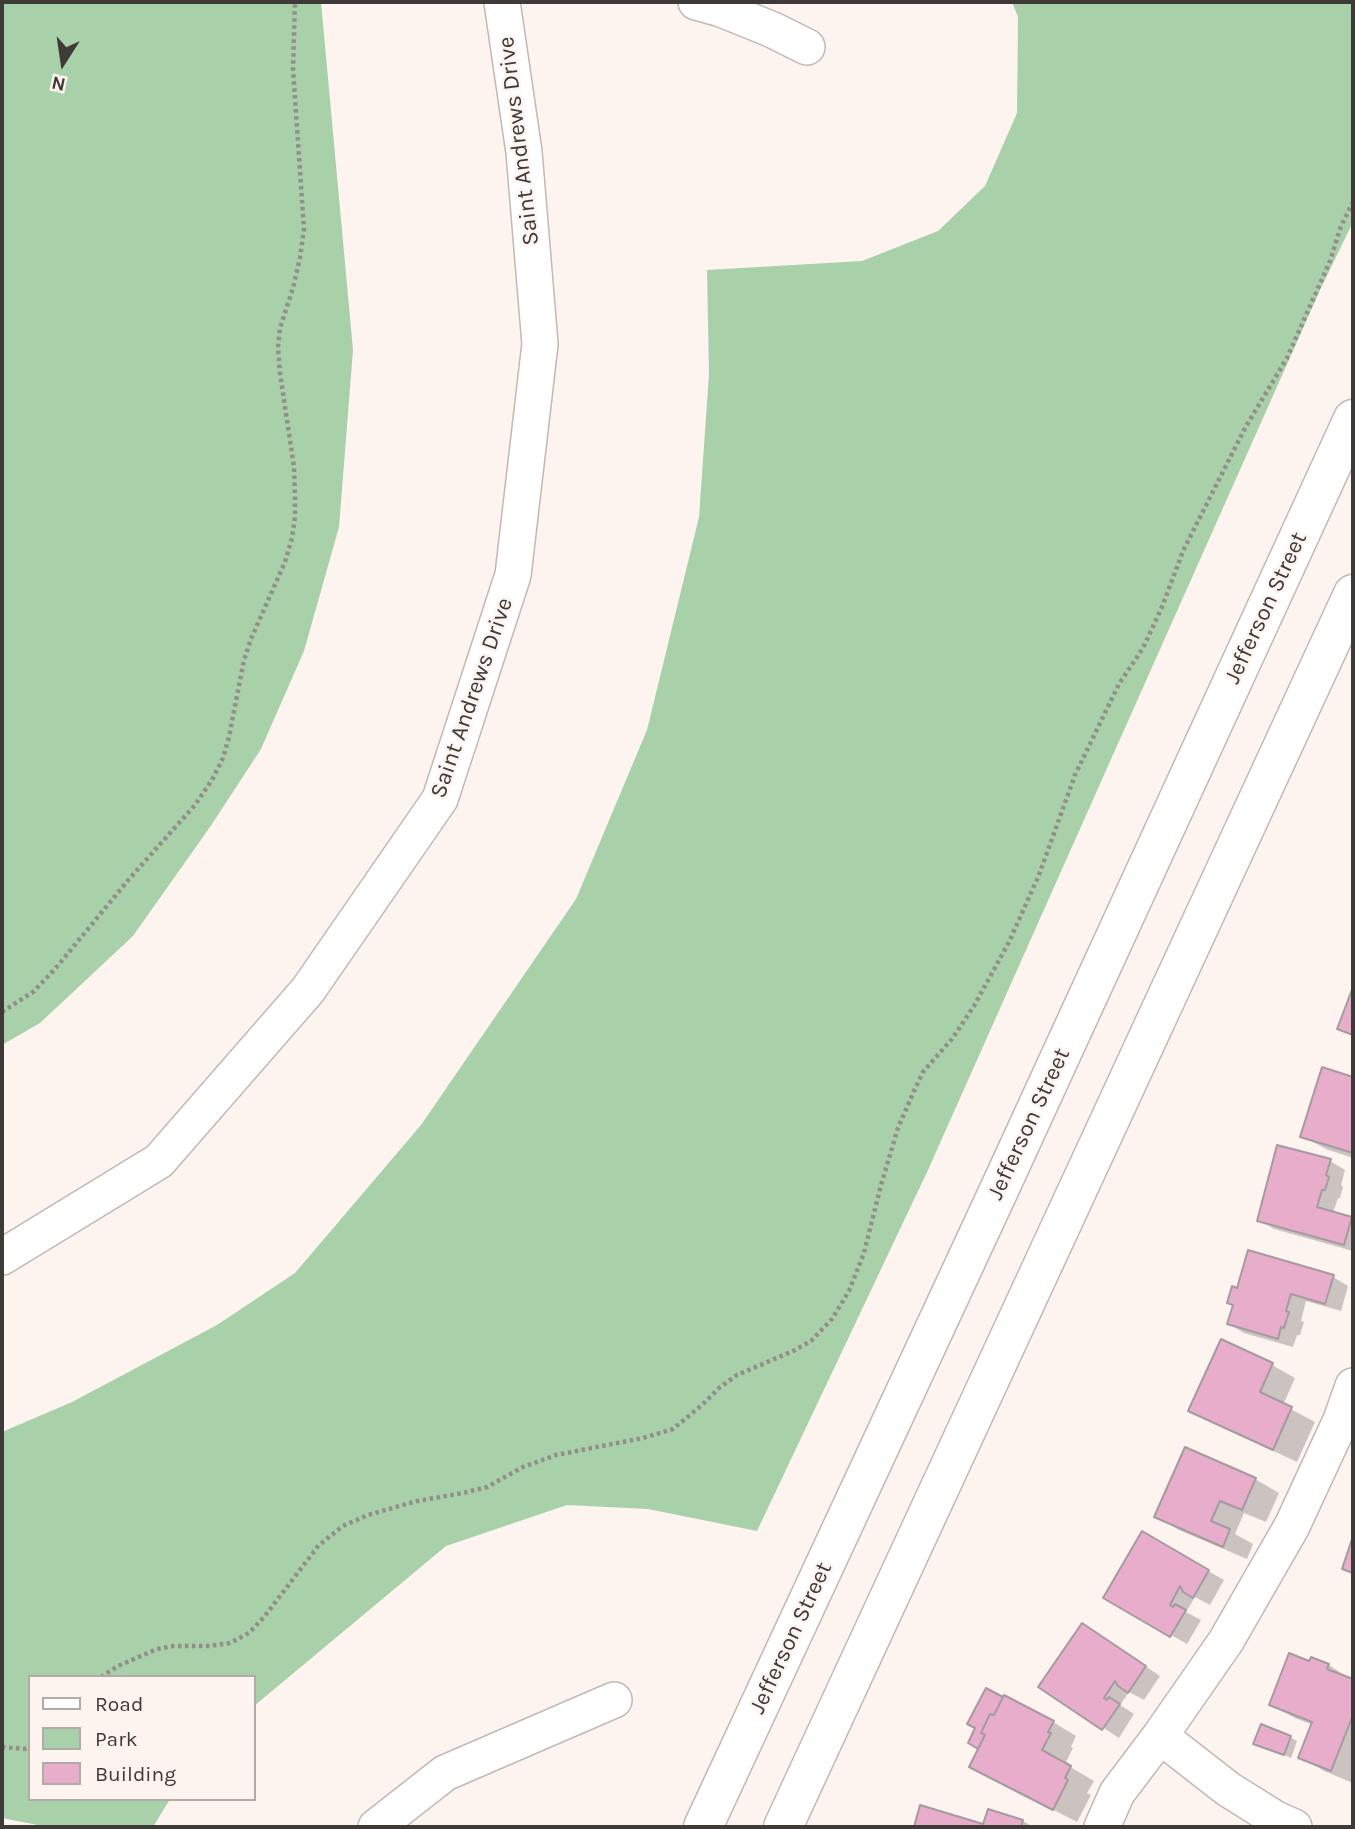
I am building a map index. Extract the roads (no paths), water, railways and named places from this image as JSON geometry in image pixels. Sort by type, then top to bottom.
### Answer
[{"type":"main road","name":"Jefferson Street","points":[[703,1827],[1353,419]]},
{"type":"main road","points":[[783,1827],[1353,593]]},
{"type":"street","name":"Saint Andrews Drive","points":[[2,1256],[159,1161],[308,990],[440,799],[513,575],[540,344],[524,152],[502,2]]},
{"type":"street","points":[[696,2],[773,30],[807,47]]},
{"type":"street","points":[[1102,1827],[1117,1793],[1160,1736],[1240,1618],[1347,1422],[1353,1386]]},
{"type":"street","points":[[376,1827],[445,1773],[614,1700]]},
{"type":"street","points":[[1160,1736],[1228,1789],[1294,1827]]}]
